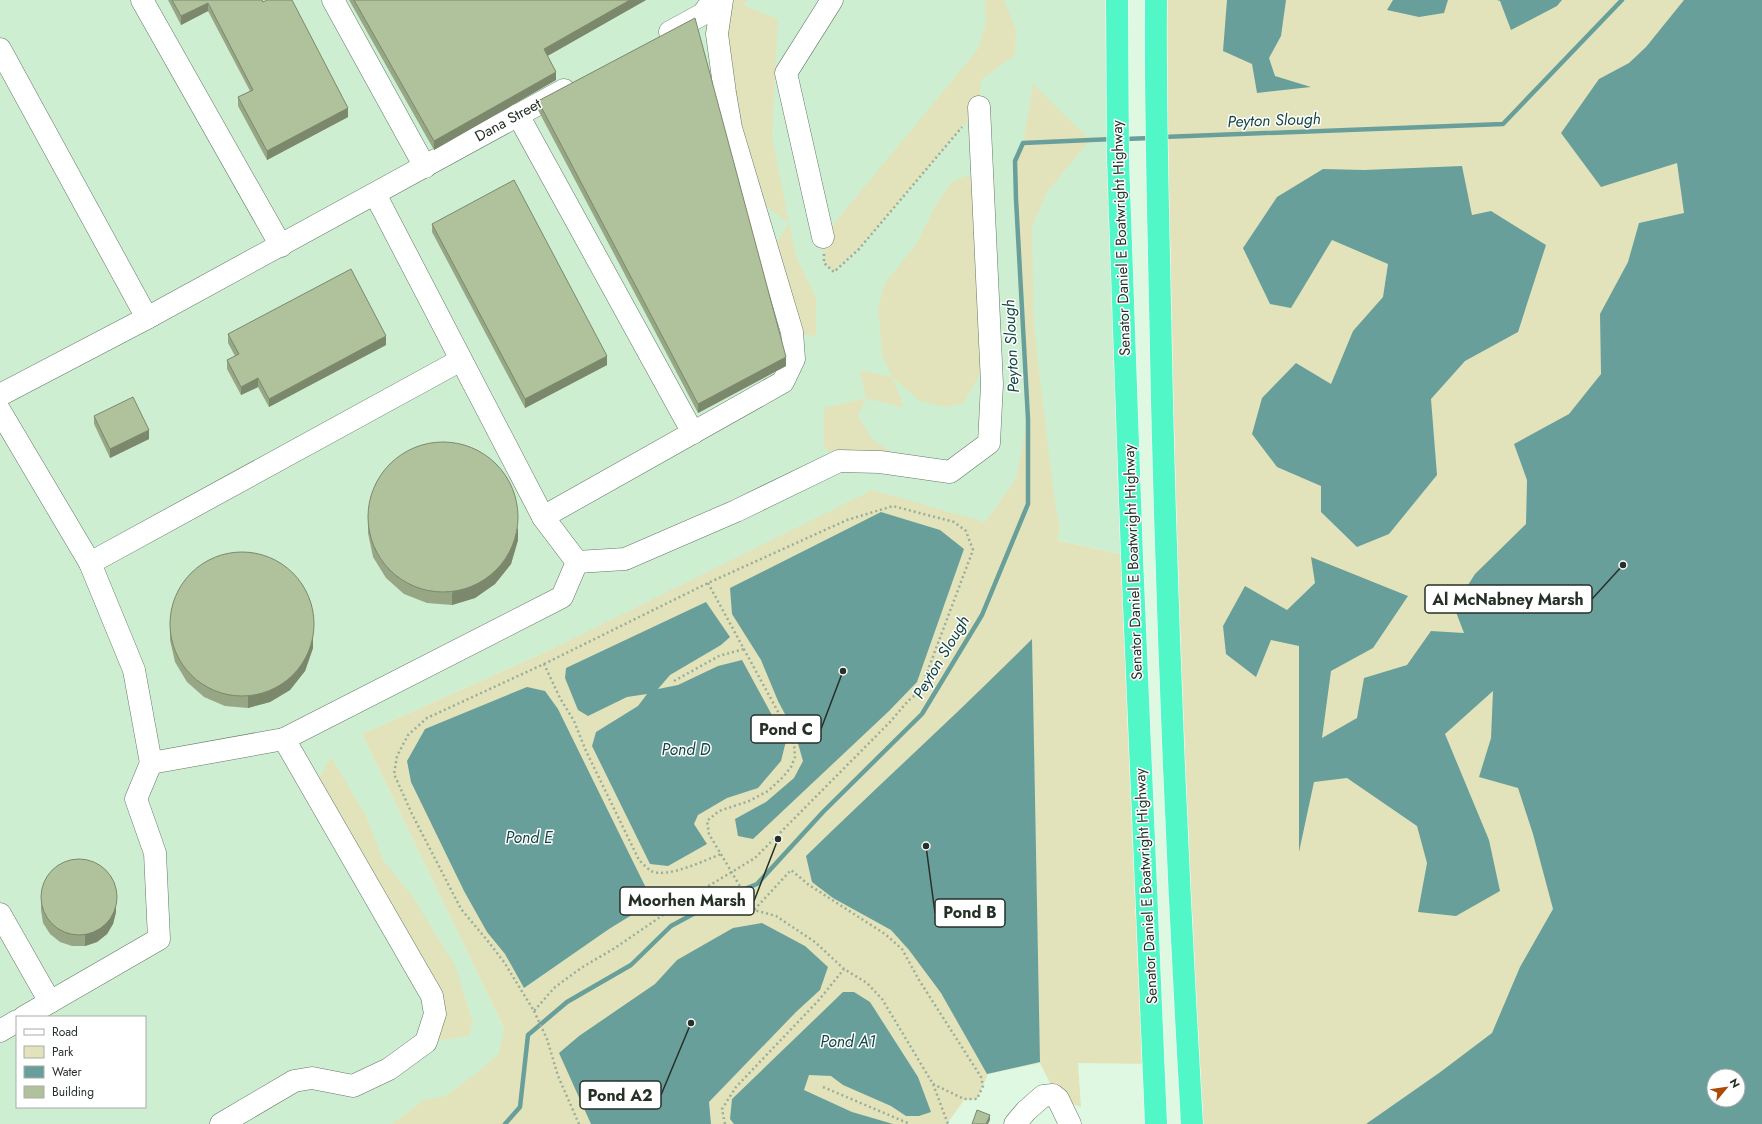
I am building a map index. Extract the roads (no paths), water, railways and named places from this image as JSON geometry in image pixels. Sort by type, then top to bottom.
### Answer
[{"type":"highway","name":"Senator Daniel E Boatwright Highway","points":[[1117,0],[1118,159],[1132,565],[1156,1124]]},
{"type":"highway","points":[[1156,0],[1156,115],[1170,659],[1192,1124]]},
{"type":"street","points":[[142,0],[281,246]]},
{"type":"street","points":[[333,0],[425,167]]},
{"type":"street","points":[[655,40],[703,14],[713,0]]},
{"type":"street","points":[[542,517],[783,382],[794,359],[792,332],[731,128],[717,34],[722,0]]},
{"type":"street","points":[[823,237],[786,73],[832,0]]},
{"type":"street","points":[[0,49],[147,318]]},
{"type":"street","name":"Dana Street","points":[[0,395],[281,246],[580,81]]},
{"type":"street","points":[[577,562],[625,559],[736,511],[839,461],[880,462],[950,472],[989,443],[992,384],[979,107]]},
{"type":"street","points":[[518,115],[693,433]]},
{"type":"street","points":[[375,194],[542,517],[577,562]]},
{"type":"street","points":[[90,563],[461,360]]},
{"type":"street","points":[[0,411],[90,563],[134,670],[151,763],[136,799],[155,853],[159,939],[26,1016]]},
{"type":"street","points":[[151,763],[284,738],[562,597],[577,562]]},
{"type":"street","points":[[221,1124],[294,1081],[312,1078],[353,1086],[389,1069],[426,1042],[435,1014],[432,996],[284,738]]},
{"type":"street","points":[[0,914],[50,1002]]},
{"type":"street","points":[[0,1031],[16,1022]]},
{"type":"street","points":[[1015,1124],[1026,1111],[1043,1096],[1053,1095],[1058,1099],[1070,1124]]},
{"type":"water","points":[[1227,0],[1286,0],[1281,36],[1269,58],[1275,76],[1311,87],[1257,93],[1252,64],[1223,51]]},
{"type":"water","points":[[1393,0],[1448,0],[1444,13],[1419,17],[1387,10]]},
{"type":"water","points":[[1497,0],[1562,0],[1557,6],[1511,30],[1500,1]]},
{"type":"water","points":[[1684,0],[1762,0],[1762,1124],[1366,1124],[1439,1073],[1492,1033],[1520,967],[1553,909],[1533,834],[1518,788],[1479,777],[1491,738],[1493,691],[1445,734],[1489,840],[1500,891],[1456,916],[1418,912],[1427,863],[1417,826],[1347,778],[1314,782],[1299,852],[1299,646],[1271,640],[1256,677],[1226,654],[1223,626],[1245,586],[1287,610],[1315,583],[1311,557],[1408,596],[1373,648],[1331,671],[1322,738],[1357,718],[1364,678],[1407,665],[1431,631],[1464,633],[1454,607],[1475,574],[1526,524],[1527,480],[1514,444],[1569,414],[1601,374],[1600,314],[1628,262],[1639,223],[1684,213],[1677,163],[1601,187],[1561,133],[1599,79],[1629,63],[1646,47]]},
{"type":"water","points":[[1462,166],[1472,215],[1491,211],[1546,245],[1518,332],[1465,361],[1431,399],[1437,475],[1389,534],[1357,547],[1321,512],[1321,486],[1277,467],[1252,434],[1262,398],[1296,363],[1331,384],[1353,331],[1383,297],[1388,264],[1332,240],[1291,308],[1270,304],[1243,248],[1277,197],[1323,169],[1364,170]]},
{"type":"water","points":[[881,512],[940,530],[964,549],[917,682],[889,711],[753,839],[738,836],[735,819],[766,802],[794,778],[803,761],[795,733],[778,701],[761,660],[732,614],[730,588]]},
{"type":"water","name":"Pond D","points":[[706,602],[730,637],[721,645],[670,675],[658,689],[678,685],[718,666],[742,660],[786,741],[781,761],[758,788],[727,798],[698,815],[694,824],[707,844],[668,866],[650,864],[592,746],[596,732],[638,706],[647,694],[627,697],[588,716],[578,710],[565,678],[566,668]]},
{"type":"water","points":[[1032,639],[1040,1062],[987,1074],[941,993],[909,950],[891,930],[833,898],[812,882],[806,856]]},
{"type":"water","name":"Pond E","points":[[527,687],[545,691],[558,709],[647,890],[648,905],[609,929],[524,988],[505,954],[487,932],[464,891],[411,782],[407,761],[425,729]]},
{"type":"water","points":[[762,923],[805,946],[828,967],[820,990],[796,1012],[709,1102],[711,1124],[591,1124],[559,1053],[579,1036],[655,984],[677,960],[733,928]]},
{"type":"water","name":"Pond A1","points":[[843,992],[854,992],[870,1002],[918,1077],[931,1112],[919,1116],[906,1116],[891,1106],[843,1085],[831,1076],[809,1075],[804,1090],[852,1112],[893,1124],[734,1124],[730,1119],[732,1099]]},
{"type":"waterway","name":"Peyton Slough","points":[[1163,137],[1503,124],[1622,0]]},
{"type":"waterway","name":"Peyton Slough","points":[[1125,139],[1151,138]]},
{"type":"waterway","name":"Peyton Slough","points":[[505,1124],[520,1107],[528,1035],[567,1002],[631,965],[671,926],[723,898],[757,884],[823,812],[922,714],[982,615],[1028,504],[1028,419],[1015,161],[1023,143],[1113,139]]},
{"type":"place","name":"Al McNabney Marsh","points":[[1623,565]]},
{"type":"place","name":"Pond C","points":[[843,671]]},
{"type":"place","name":"Moorhen Marsh","points":[[778,839]]},
{"type":"place","name":"Pond B","points":[[926,846]]},
{"type":"place","name":"Pond A2","points":[[691,1023]]}]
